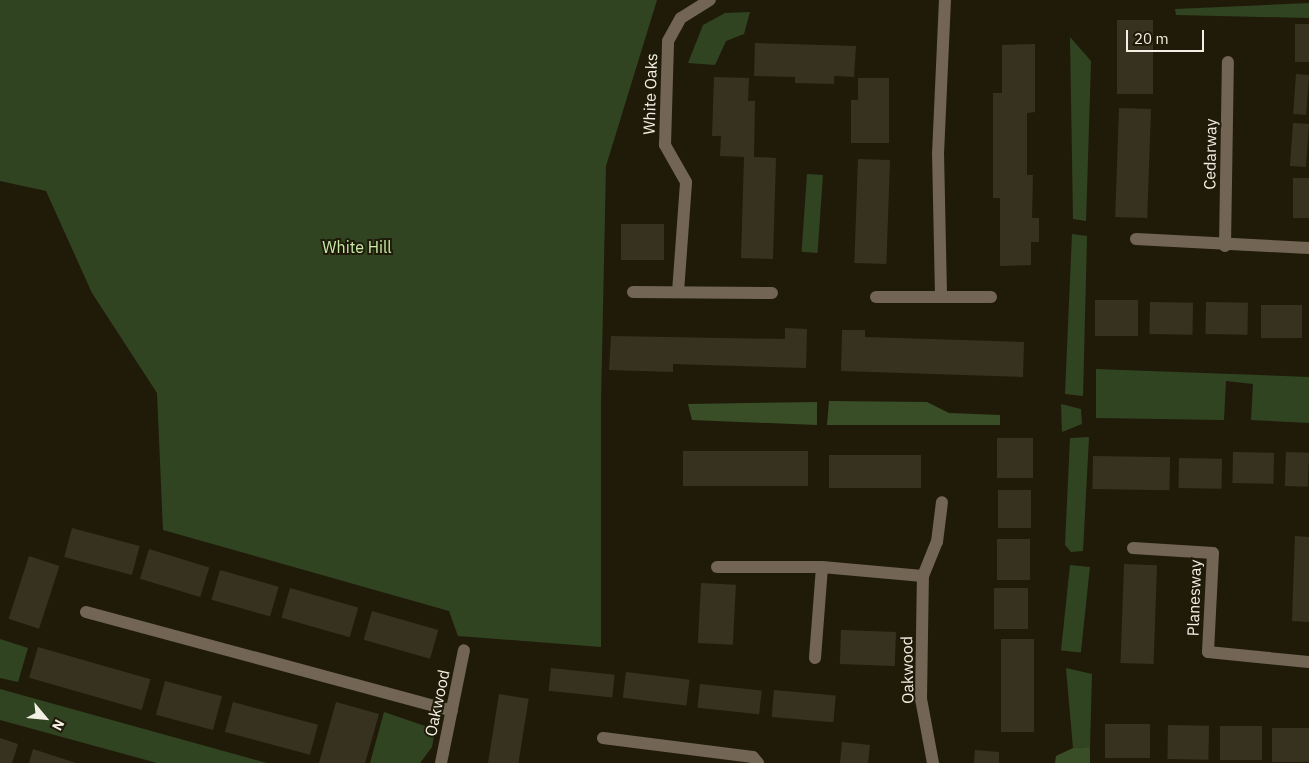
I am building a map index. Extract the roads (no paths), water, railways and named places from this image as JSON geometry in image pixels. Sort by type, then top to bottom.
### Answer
[{"type":"street","name":"White Oaks","points":[[678,292],[686,182],[665,144],[668,41],[681,18],[710,0]]},
{"type":"street","points":[[941,295],[938,154],[945,0]]},
{"type":"street","name":"Cedarway","points":[[1225,246],[1228,62]]},
{"type":"street","points":[[1136,239],[1225,246],[1309,248]]},
{"type":"street","points":[[634,292],[772,293]]},
{"type":"street","points":[[876,297],[941,295],[991,297]]},
{"type":"street","name":"Oakwood","points":[[933,763],[921,699],[924,576],[938,542],[942,502]]},
{"type":"street","name":"Planesway","points":[[1133,548],[1214,553],[1208,652],[1309,662]]},
{"type":"street","points":[[718,567],[822,567],[924,576]]},
{"type":"street","points":[[815,658],[822,567]]},
{"type":"street","points":[[86,612],[452,712]]},
{"type":"street","name":"Oakwood","points":[[441,763],[464,650]]},
{"type":"street","points":[[603,738],[753,757],[758,763]]},
{"type":"park label","name":"White Hill","points":[[357,247]]}]
